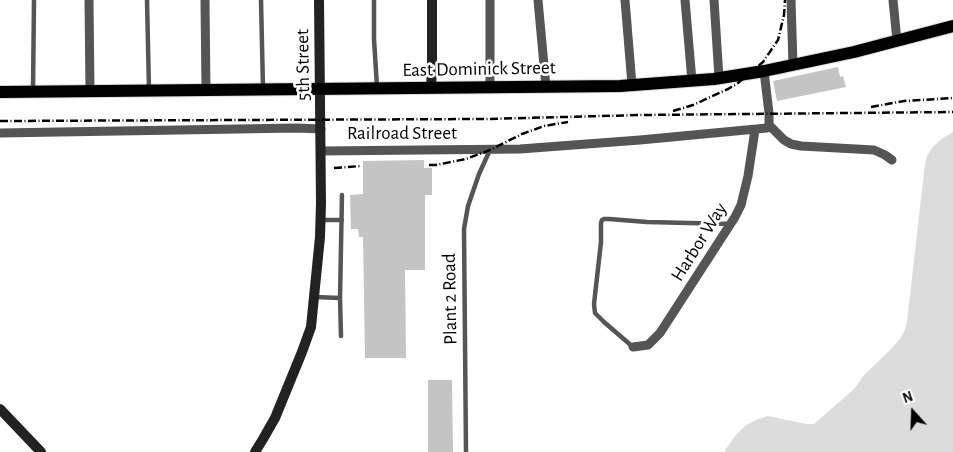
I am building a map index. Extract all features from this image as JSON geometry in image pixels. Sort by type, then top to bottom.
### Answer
[{"type":"main road","name":"East Dominick Street","points":[[0,92],[546,87],[632,85],[692,81],[793,65],[953,26]]},
{"type":"street","points":[[89,0],[90,92]]},
{"type":"street","points":[[205,0],[206,90]]},
{"type":"street","name":"5th Street","points":[[319,0],[321,129]]},
{"type":"street","points":[[431,88],[432,0]]},
{"type":"street","points":[[490,0],[490,87]]},
{"type":"street","points":[[538,0],[546,87]]},
{"type":"street","points":[[625,0],[632,85]]},
{"type":"street","points":[[685,0],[692,81]]},
{"type":"street","points":[[714,0],[719,78]]},
{"type":"street","points":[[791,0],[793,65]]},
{"type":"street","points":[[893,0],[897,41]]},
{"type":"street","points":[[764,71],[769,125],[784,140],[801,146],[874,150],[892,160]]},
{"type":"street","name":"Railroad Street","points":[[0,133],[297,128],[321,129],[321,151],[490,150],[530,149],[755,130],[767,128],[769,125]]},
{"type":"street","name":"Harbor Way","points":[[633,347],[648,344],[660,333],[731,224],[741,205],[748,176],[755,130]]},
{"type":"street","points":[[255,452],[275,418],[311,326],[320,220],[321,151]]},
{"type":"street","points":[[0,409],[41,452]]},
{"type":"lane","points":[[33,92],[34,0]]},
{"type":"lane","points":[[147,0],[148,91]]},
{"type":"lane","points":[[261,0],[263,90]]},
{"type":"lane","points":[[374,0],[377,88]]},
{"type":"lane","name":"Plant 2 Road","points":[[466,452],[464,229],[468,206],[490,150]]},
{"type":"lane","points":[[341,336],[342,195]]},
{"type":"lane","points":[[320,220],[342,220]]},
{"type":"lane","points":[[633,347],[595,313],[594,304],[602,220],[731,224]]},
{"type":"lane","points":[[314,297],[340,298]]},
{"type":"shaded area","points":[[953,132],[953,452],[724,452],[735,436],[746,425],[768,416],[814,424],[854,389],[864,375],[900,339],[907,321],[927,156],[940,140]]},
{"type":"building","points":[[838,67],[840,77],[843,76],[846,87],[777,101],[773,81]]},
{"type":"building","points":[[424,160],[424,168],[432,168],[432,195],[425,195],[425,270],[405,270],[406,358],[365,358],[363,237],[359,237],[358,229],[351,229],[350,195],[363,194],[363,161]]},
{"type":"building","points":[[428,380],[452,380],[453,452],[428,452]]},
{"type":"railway","points":[[673,111],[693,105],[728,89],[763,62],[778,40],[784,15],[785,0]]},
{"type":"railway","points":[[871,107],[904,101],[953,98]]},
{"type":"railway","points":[[0,121],[486,119],[641,115],[953,112]]},
{"type":"railway","points":[[429,165],[466,159],[544,126],[568,122]]},
{"type":"railway","points":[[334,168],[361,166]]}]
